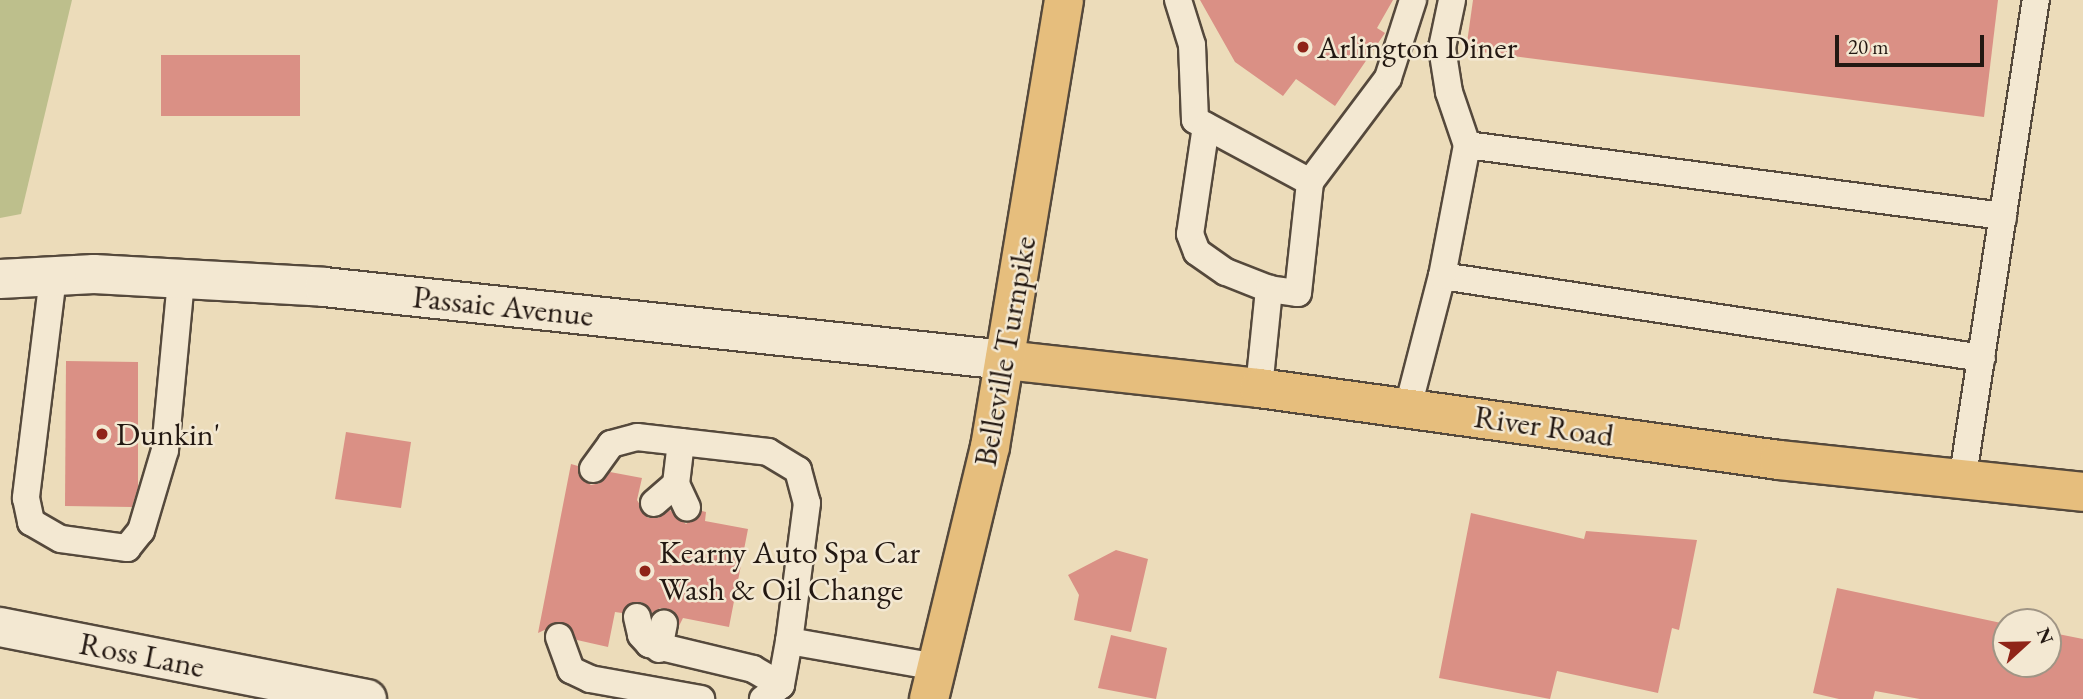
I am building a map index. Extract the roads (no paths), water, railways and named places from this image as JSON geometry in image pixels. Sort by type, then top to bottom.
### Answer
[{"type":"main road","name":"Belleville Turnpike","points":[[933,683],[990,447],[1064,0]]},
{"type":"main road","name":"Passaic Avenue","points":[[0,279],[94,274],[181,282],[324,287],[1005,360]]},
{"type":"main road","name":"River Road","points":[[1005,360],[1259,388],[1962,482],[2083,492]]},
{"type":"main road","name":"Ross Lane","points":[[0,627],[367,699]]},
{"type":"lane","points":[[1178,0],[1192,46],[1195,120],[1310,182]]},
{"type":"lane","points":[[1206,126],[1192,241],[1209,262],[1269,289],[1290,294],[1300,291],[1310,182],[1388,78],[1413,0]]},
{"type":"lane","points":[[1408,407],[1442,276],[1467,145],[1449,92],[1442,48],[1452,0]]},
{"type":"lane","points":[[1962,482],[2036,0]]},
{"type":"lane","points":[[1467,145],[2003,216]]},
{"type":"lane","points":[[1442,276],[1982,358]]},
{"type":"lane","points":[[54,277],[26,498],[31,522],[61,539],[127,548],[141,531],[165,450],[181,282]]},
{"type":"lane","points":[[1259,388],[1269,289]]},
{"type":"lane","points":[[593,469],[611,444],[637,437],[768,452],[797,470],[807,503],[789,641],[772,692]]},
{"type":"lane","points":[[681,442],[676,484],[687,508]]},
{"type":"lane","points":[[654,503],[676,484]]},
{"type":"lane","points":[[637,617],[640,635],[660,649],[753,670],[772,692]]},
{"type":"lane","points":[[660,649],[664,622]]},
{"type":"lane","points":[[559,637],[572,670],[590,679],[701,699]]},
{"type":"lane","points":[[789,641],[933,683]]},
{"type":"place","name":"Arlington Diner","points":[[1303,47]]},
{"type":"place","name":"Dunkin'","points":[[102,434]]},
{"type":"place","name":"Kearny Auto Spa Car Wash & Oil Change","points":[[645,571]]}]
